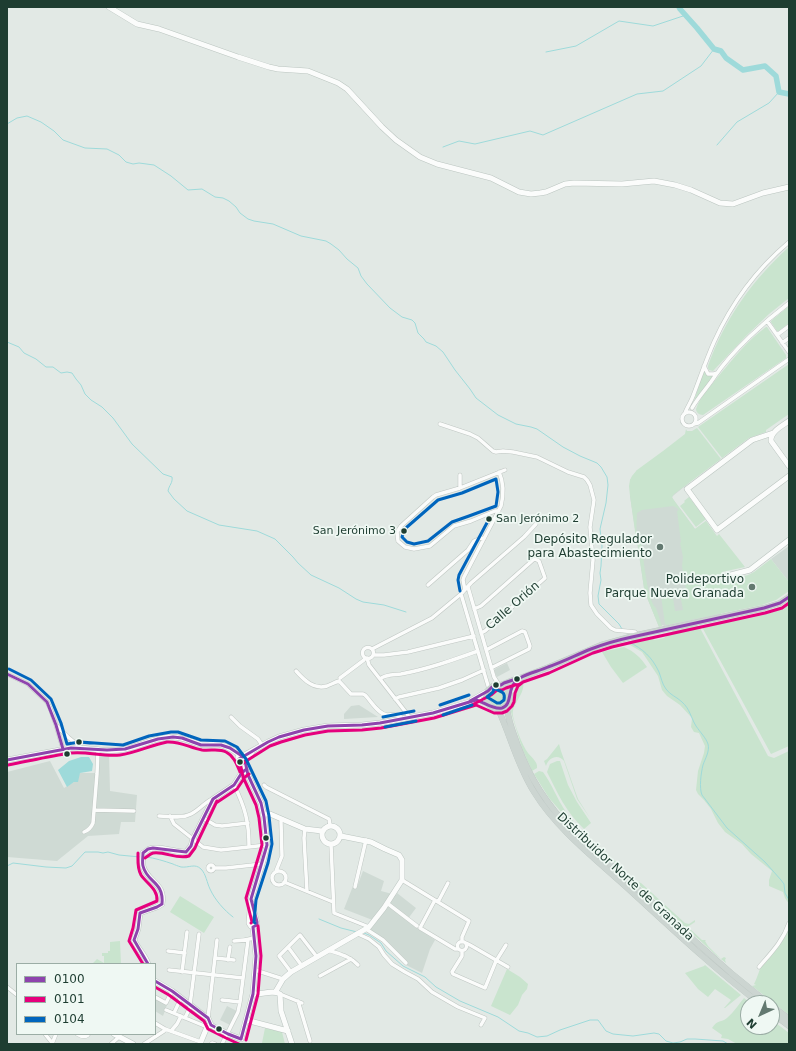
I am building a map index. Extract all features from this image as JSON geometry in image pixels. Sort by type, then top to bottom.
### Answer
[{"type":"main road","points":[[500,685],[507,689],[510,699],[504,707],[498,709],[491,706],[486,698],[492,687],[549,667],[591,648],[622,639],[764,608],[789,597]]},
{"type":"main road","points":[[509,692],[520,678]]},
{"type":"main road","name":"Distribuidor Norte de Granada","points":[[506,705],[523,760],[540,792],[555,812],[584,841],[696,943],[758,995]]},
{"type":"main road","name":"Distribuidor Norte de Granada","points":[[498,709],[524,775],[545,809],[581,846],[693,947],[749,995]]},
{"type":"main road","points":[[780,1012],[789,1019]]},
{"type":"main road","points":[[780,1019],[789,1026]]},
{"type":"street","points":[[109,7],[137,24],[159,29],[258,64],[278,69],[308,71],[338,83],[347,89],[396,140],[420,157],[437,164],[496,180],[520,192],[531,194],[546,192],[565,184],[622,184],[654,181],[674,185],[691,190],[720,202],[733,204],[763,193],[789,187]]},
{"type":"street","points":[[789,242],[765,265],[743,291],[721,327],[692,398],[682,417],[683,423],[686,426],[698,423],[789,359]]},
{"type":"street","points":[[693,412],[697,399],[739,348],[767,321],[789,303]]},
{"type":"street","points":[[767,321],[789,352]]},
{"type":"street","points":[[777,335],[789,326]]},
{"type":"street","points":[[782,343],[789,338]]},
{"type":"street","points":[[704,366],[708,374],[717,373]]},
{"type":"street","points":[[692,398],[693,412],[696,420],[694,424]]},
{"type":"street","points":[[685,413],[693,412],[702,417],[707,417]]},
{"type":"street","points":[[789,421],[773,433],[752,440],[688,491],[717,530],[789,476]]},
{"type":"street","points":[[440,424],[478,438],[493,451],[513,452],[537,457],[588,480],[594,500],[590,527],[593,560],[590,599],[591,605],[597,614],[611,628],[635,632],[637,636]]},
{"type":"street","points":[[771,441],[771,435],[773,433]]},
{"type":"street","points":[[760,438],[771,441],[789,466]]},
{"type":"street","points":[[498,511],[454,526],[428,546],[411,549],[402,545],[398,541],[398,529],[432,497],[460,488],[505,470]]},
{"type":"street","points":[[243,759],[262,745],[295,732],[314,728],[338,726],[340,724],[384,722],[408,718],[442,710],[471,700],[489,690],[474,635],[463,580],[501,506],[504,494],[499,472]]},
{"type":"street","points":[[460,475],[460,488]]},
{"type":"street","points":[[408,718],[408,715],[369,665],[362,653],[368,648],[372,649],[432,618],[465,591],[471,583],[524,537],[536,524]]},
{"type":"street","points":[[428,586],[468,550],[474,541],[481,538],[484,539]]},
{"type":"street","points":[[724,577],[750,570],[789,540]]},
{"type":"street","name":"Calle Orión","points":[[474,609],[479,608],[533,560],[537,559],[539,561],[545,578],[481,633]]},
{"type":"street","points":[[465,591],[474,609],[494,677],[500,685]]},
{"type":"street","points":[[486,650],[522,631],[525,632],[530,648],[491,668]]},
{"type":"street","points":[[340,678],[366,658],[370,658],[373,655],[408,652],[474,635],[478,637],[481,633]]},
{"type":"street","points":[[372,649],[373,655]]},
{"type":"street","points":[[380,679],[385,676],[434,667],[478,651]]},
{"type":"street","points":[[395,699],[439,688],[484,670]]},
{"type":"street","points":[[296,671],[303,679],[318,687],[323,687],[339,681],[351,694],[366,695],[379,711],[387,715],[397,714],[401,719]]},
{"type":"street","points":[[7,674],[28,684],[44,699],[50,708],[63,749]]},
{"type":"street","points":[[487,679],[494,677]]},
{"type":"street","points":[[471,700],[480,700],[489,704]]},
{"type":"street","points":[[231,717],[240,726],[258,739],[262,745]]},
{"type":"street","points":[[56,725],[80,747]]},
{"type":"street","points":[[7,760],[80,747],[124,750],[163,738],[176,737],[203,745],[220,745],[228,747],[243,759],[246,772],[261,803],[267,845],[251,899],[249,921],[250,925],[253,927],[256,970],[254,994],[240,1041],[209,1026],[166,1010]]},
{"type":"street","points":[[84,832],[91,828],[93,823],[98,749]]},
{"type":"street","points":[[159,816],[179,817],[190,814],[234,785],[241,774],[246,772]]},
{"type":"street","points":[[234,785],[241,798],[246,813],[249,829],[249,846]]},
{"type":"street","points":[[264,785],[329,819],[330,825]]},
{"type":"street","points":[[148,963],[145,956],[134,940],[138,929],[140,913],[162,904],[163,897],[161,891],[142,866],[144,853],[149,849],[156,848],[186,852],[191,846],[213,799]]},
{"type":"street","points":[[94,810],[134,811]]},
{"type":"street","points":[[170,816],[174,824],[199,844],[210,849],[221,850],[267,845]]},
{"type":"street","points":[[263,816],[270,817],[305,830],[322,833]]},
{"type":"street","points":[[203,818],[215,825],[222,826],[248,822]]},
{"type":"street","points":[[276,871],[281,871],[285,874],[286,878],[282,884],[278,885],[272,880],[273,874],[276,871],[282,856],[281,821]]},
{"type":"street","points":[[330,825],[337,827],[340,833],[338,841],[331,844],[322,838],[322,833],[327,826],[330,825]]},
{"type":"street","points":[[305,830],[307,891]]},
{"type":"street","points":[[292,1044],[281,1011],[278,993],[283,979],[291,972],[367,928],[387,903],[402,880],[402,862],[400,856],[366,840],[340,836]]},
{"type":"street","points":[[355,887],[366,840]]},
{"type":"street","points":[[331,844],[334,913],[367,928],[383,940],[406,963]]},
{"type":"street","points":[[214,868],[222,869],[262,864]]},
{"type":"street","points":[[402,880],[470,921],[462,937],[462,942],[458,946],[462,956],[452,972],[453,974],[484,988],[496,961],[506,945]]},
{"type":"street","points":[[284,882],[333,902]]},
{"type":"street","points":[[448,883],[420,928],[455,949],[465,949],[467,946],[466,944]]},
{"type":"street","points":[[251,899],[257,922],[253,927]]},
{"type":"street","points":[[387,903],[417,926]]},
{"type":"street","points":[[250,920],[254,918],[256,920]]},
{"type":"street","points":[[759,966],[776,947],[789,923]]},
{"type":"street","points":[[182,972],[187,932]]},
{"type":"street","points":[[170,1031],[178,1024],[191,1005],[199,934]]},
{"type":"street","points":[[358,934],[379,947],[392,964],[418,979],[432,992],[458,1007],[469,1010],[485,1018],[481,1025]]},
{"type":"street","points":[[291,972],[279,956],[300,935],[317,957]]},
{"type":"street","points":[[234,940],[240,941],[254,938]]},
{"type":"street","points":[[156,1024],[165,1029],[200,1043],[209,1026],[208,1018],[217,940]]},
{"type":"street","points":[[222,1044],[238,1012],[248,940]]},
{"type":"street","points":[[462,942],[470,944],[508,967]]},
{"type":"street","points":[[228,960],[230,947]]},
{"type":"street","points":[[288,947],[302,966]]},
{"type":"street","points":[[328,950],[345,955],[358,965]]},
{"type":"street","points":[[168,951],[185,953]]},
{"type":"street","points":[[215,958],[234,960]]},
{"type":"street","points":[[320,976],[351,959]]},
{"type":"street","points":[[169,970],[243,978]]},
{"type":"street","points":[[256,970],[283,979]]},
{"type":"street","points":[[156,982],[172,991],[208,1018]]},
{"type":"street","points":[[7,987],[16,994]]},
{"type":"street","points":[[156,998],[166,1003],[172,991]]},
{"type":"street","points":[[254,994],[278,993],[300,1002],[310,1041]]},
{"type":"street","points":[[174,1013],[181,998]]},
{"type":"street","points":[[222,1000],[240,1002]]},
{"type":"street","points":[[246,1020],[288,1031]]},
{"type":"street","points":[[144,1044],[165,1029]]},
{"type":"street","points":[[46,1035],[52,1044]]},
{"type":"street","points":[[79,1035],[86,1037],[88,1035]]},
{"type":"street","points":[[116,1035],[132,1044]]},
{"type":"street","points":[[111,1044],[119,1037]]},
{"type":"street","points":[[211,1044],[215,1044]]},
{"type":"shaded area","points":[[637,470],[689,483],[672,497],[695,529],[706,521],[722,572],[723,581],[721,614],[659,627],[644,588],[630,496],[630,480]]},
{"type":"shaded area","points":[[789,546],[789,582],[771,559]]},
{"type":"shaded area","points":[[507,663],[510,670],[497,677],[494,671],[495,669]]},
{"type":"shaded area","points":[[359,705],[378,717],[344,719],[344,714],[351,706]]},
{"type":"shaded area","points":[[96,753],[109,754],[110,791],[137,795],[135,822],[121,822],[119,834],[88,836],[57,861],[7,857],[7,772],[50,761],[64,788],[74,782],[80,773],[95,773]]},
{"type":"shaded area","points":[[363,871],[384,881],[381,891],[396,895],[397,893],[416,908],[407,920],[435,940],[430,949],[422,973],[406,965],[381,939],[367,929],[375,921],[344,909],[353,886],[357,887]]},
{"type":"shaded area","points":[[156,1000],[167,1005],[163,1016],[156,1012]]},
{"type":"shaded area","points":[[227,1006],[237,1011],[230,1025],[220,1020]]},
{"type":"green space","points":[[789,247],[789,298],[769,314],[746,336],[713,371],[709,370],[708,366],[722,332],[741,301],[763,273]]},
{"type":"green space","points":[[789,306],[789,323],[777,331],[771,321]]},
{"type":"green space","points":[[766,327],[786,355],[786,358],[703,415],[698,413],[696,409],[708,389],[752,338]]},
{"type":"green space","points":[[789,364],[789,414],[766,430],[766,432],[749,438],[722,458],[698,427]]},
{"type":"green space","points":[[704,370],[706,373],[715,375],[694,401]]},
{"type":"green space","points":[[697,428],[721,459],[674,494],[672,497],[673,499],[695,529],[706,521],[717,536],[719,534],[745,567],[722,572],[724,581],[748,575],[771,559],[789,582],[789,591],[776,600],[762,605],[694,618],[667,625],[665,624],[661,596],[673,595],[675,611],[683,610],[680,594],[686,590],[682,566],[683,557],[677,511],[679,510],[673,506],[642,510],[637,513],[636,538],[629,486],[632,476],[637,470],[685,434],[686,429],[687,431],[692,431]]},
{"type":"green space","points":[[689,497],[706,519],[696,527],[680,506]]},
{"type":"green space","points":[[637,540],[641,540],[650,596],[662,626],[659,627],[644,588]]},
{"type":"green space","points":[[789,605],[789,746],[771,754],[702,627],[759,616]]},
{"type":"green space","points":[[697,625],[700,628],[768,756],[774,758],[789,751],[789,904],[783,892],[769,886],[772,871],[751,854],[742,844],[725,832],[718,823],[711,809],[698,794],[696,790],[698,771],[705,746],[699,733],[694,732],[691,727],[692,718],[680,705],[667,696],[662,690],[658,676],[642,652],[630,645],[628,642],[633,640],[632,639],[647,636],[655,640],[664,638],[673,630]]},
{"type":"green space","points":[[624,647],[637,655],[647,667],[623,683],[602,652]]},
{"type":"green space","points":[[523,681],[521,695],[514,707],[513,716],[523,745],[537,764],[537,768],[532,771],[522,748],[511,712],[515,686]]},
{"type":"green space","points":[[498,688],[504,691],[507,697],[504,703],[498,706],[492,703],[489,697],[492,691]]},
{"type":"green space","points":[[559,744],[578,799],[590,818],[577,799],[564,761],[559,757],[556,757],[551,759],[546,766],[544,761]]},
{"type":"green space","points":[[560,761],[568,785],[591,823],[584,829],[567,809],[547,772],[550,764]]},
{"type":"green space","points":[[539,771],[543,772],[549,781],[571,819],[631,877],[637,882],[641,883],[685,923],[689,924],[695,920],[689,928],[702,940],[706,940],[705,941],[708,946],[721,959],[724,957],[726,958],[726,963],[717,956],[570,822],[549,798],[534,774]]},
{"type":"green space","points":[[180,896],[214,917],[204,933],[170,912]]},
{"type":"green space","points":[[789,927],[789,1015],[780,1008],[780,995],[763,995],[752,986],[756,985],[754,984],[763,963],[781,942]]},
{"type":"green space","points":[[120,941],[121,963],[104,963],[104,956],[102,956],[102,953],[108,953],[108,951],[110,951],[110,942]]},
{"type":"green space","points":[[97,959],[104,963],[93,963]]},
{"type":"green space","points":[[705,965],[741,995],[725,1008],[731,1000],[715,989],[708,997],[698,989],[685,973]]},
{"type":"green space","points":[[507,969],[528,984],[527,989],[522,995],[518,1005],[510,1015],[491,1006]]},
{"type":"green space","points":[[740,1003],[740,1035],[780,1035],[780,1026],[789,1033],[789,1044],[737,1044],[728,1039],[721,1038],[722,1035],[712,1028],[716,1023],[730,1016]]},
{"type":"green space","points":[[265,1028],[282,1032],[285,1044],[262,1043]]},
{"type":"water","points":[[81,757],[89,757],[93,764],[92,771],[80,773],[78,782],[74,782],[67,787],[58,770],[69,761]]},
{"type":"waterway","points":[[679,7],[714,49],[721,51],[726,58],[743,70],[765,66],[776,76],[779,92],[789,94]]},
{"type":"waterway","points":[[546,52],[576,46],[619,21],[653,26],[686,15]]},
{"type":"waterway","points":[[443,147],[459,141],[475,144],[530,131],[543,135],[637,94],[663,91],[701,66],[714,49]]},
{"type":"waterway","points":[[717,145],[737,122],[769,103],[779,92]]},
{"type":"waterway","points":[[7,124],[17,118],[27,116],[41,122],[54,131],[63,140],[85,148],[107,149],[119,155],[126,162],[133,164],[139,163],[154,165],[171,176],[188,190],[202,189],[215,197],[223,198],[229,201],[248,219],[273,224],[301,236],[326,241],[339,250],[358,268],[361,276],[367,284],[390,308],[402,317],[412,320],[415,323],[418,333],[426,342],[436,346],[443,352],[476,398],[498,415],[516,424],[537,429],[563,447],[597,463],[601,467],[607,477],[608,485],[606,503],[600,529],[602,546],[600,573],[601,580],[598,596],[599,604],[622,629]]},
{"type":"waterway","points":[[7,342],[19,347],[24,353],[36,359],[46,367],[53,367],[61,373],[72,373],[81,385],[85,394],[113,418],[132,444],[163,474],[172,477],[168,491],[187,511],[219,525],[257,531],[275,539],[311,575],[339,588],[363,602],[384,605],[406,612]]},
{"type":"waterway","points":[[629,642],[643,651],[650,658],[659,672],[669,693],[685,705],[708,744],[707,755],[701,776],[702,795],[727,828],[765,862],[781,880],[784,884],[785,893],[789,900]]},
{"type":"waterway","points":[[7,866],[13,863],[66,868],[72,866],[85,852],[108,852],[119,855],[140,857]]},
{"type":"waterway","points":[[146,857],[181,867],[199,867],[204,873],[214,897],[233,917]]},
{"type":"waterway","points":[[319,919],[341,928],[357,932]]},
{"type":"waterway","points":[[364,933],[381,943],[386,951],[403,966],[425,977],[436,987],[460,1001],[498,1017],[519,1031],[537,1037],[547,1036],[590,1020],[598,1020],[606,1031],[613,1034],[633,1036],[654,1033],[659,1034],[666,1041],[673,1043],[687,1039],[695,1039],[723,1041],[728,1044]]},
{"type":"transit line","name":"0104","points":[[496,479],[498,492],[496,506],[452,522],[428,541],[414,544],[407,542],[402,537],[407,527],[438,500],[462,493],[496,479]]},
{"type":"transit line","name":"0104","points":[[460,591],[458,580],[459,575],[489,519]]},
{"type":"transit line","name":"0100","points":[[239,759],[279,737],[304,730],[328,726],[380,723],[433,713],[476,700],[492,707],[502,708],[508,703],[511,690],[515,682],[520,678],[591,649],[627,638],[764,608],[780,603],[789,597]]},
{"type":"transit line","name":"0101","points":[[243,763],[270,746],[305,735],[328,731],[381,728],[434,718],[476,705],[494,713],[502,713],[507,711],[512,706],[518,686],[523,682],[549,673],[593,653],[633,642],[765,613],[782,608],[789,603]]},
{"type":"transit line","name":"0104","points":[[9,669],[31,680],[51,699],[61,723],[67,744],[80,742],[90,743]]},
{"type":"transit line","name":"0100","points":[[7,674],[28,684],[47,702],[63,749]]},
{"type":"transit line","name":"0100","points":[[470,701],[496,685],[501,685],[519,678]]},
{"type":"transit line","name":"0101","points":[[472,705],[491,695],[497,690],[502,690],[521,683]]},
{"type":"transit line","name":"0104","points":[[494,688],[504,694],[504,700],[500,703],[497,703],[487,697],[493,692],[494,688]]},
{"type":"transit line","name":"0104","points":[[440,705],[469,695]]},
{"type":"transit line","name":"0104","points":[[443,715],[472,705]]},
{"type":"transit line","name":"0104","points":[[383,717],[414,711]]},
{"type":"transit line","name":"0104","points":[[385,727],[416,721]]},
{"type":"transit line","name":"0104","points":[[80,742],[123,745],[149,736],[178,732],[201,740],[225,741],[237,747],[246,759],[266,801],[272,844],[268,863],[256,900],[255,923]]},
{"type":"transit line","name":"0100","points":[[7,760],[71,748],[107,750],[125,749],[158,739],[173,737],[182,738],[201,745],[221,745],[230,748],[242,756]]},
{"type":"transit line","name":"0101","points":[[8,765],[71,753],[120,755],[132,753],[161,743],[172,742],[202,750],[223,751],[233,758],[240,772]]},
{"type":"transit line","name":"0100","points":[[245,761],[248,775],[261,803],[267,845],[251,899],[257,922],[257,925],[253,927]]},
{"type":"transit line","name":"0101","points":[[240,762],[243,777],[256,805],[262,845],[246,898],[251,923]]},
{"type":"transit line","name":"0100","points":[[213,799],[234,785],[245,770]]},
{"type":"transit line","name":"0101","points":[[216,803],[237,789],[245,777],[249,774]]},
{"type":"transit line","name":"0100","points":[[143,853],[148,849],[153,848],[186,852],[191,846],[213,799]]},
{"type":"transit line","name":"0101","points":[[145,858],[152,853],[162,853],[180,857],[189,856],[195,848],[217,801]]},
{"type":"transit line","name":"0101","points":[[138,853],[138,864],[141,875],[154,890],[157,897],[157,901],[136,910],[129,941],[142,963]]},
{"type":"transit line","name":"0100","points":[[143,853],[145,872],[158,886],[162,896],[162,904],[140,913],[138,929],[134,940],[147,963]]},
{"type":"transit line","name":"0101","points":[[246,1040],[258,994],[261,956],[258,926]]},
{"type":"transit line","name":"0100","points":[[241,1039],[253,994],[256,956],[253,927]]},
{"type":"transit line","name":"0100","points":[[156,982],[172,991],[208,1018],[211,1025],[241,1039]]},
{"type":"transit line","name":"0101","points":[[156,988],[169,995],[204,1021],[208,1029],[239,1044]]},
{"type":"place","name":"San Jerónimo 2","points":[[489,519]]},
{"type":"place","name":"San Jerónimo 3","points":[[404,531]]},
{"type":"place","name":"Depósito Regulador para Abastecimiento","points":[[660,547]]},
{"type":"place","name":"Polideportivo Parque Nueva Granada","points":[[752,587]]}]
